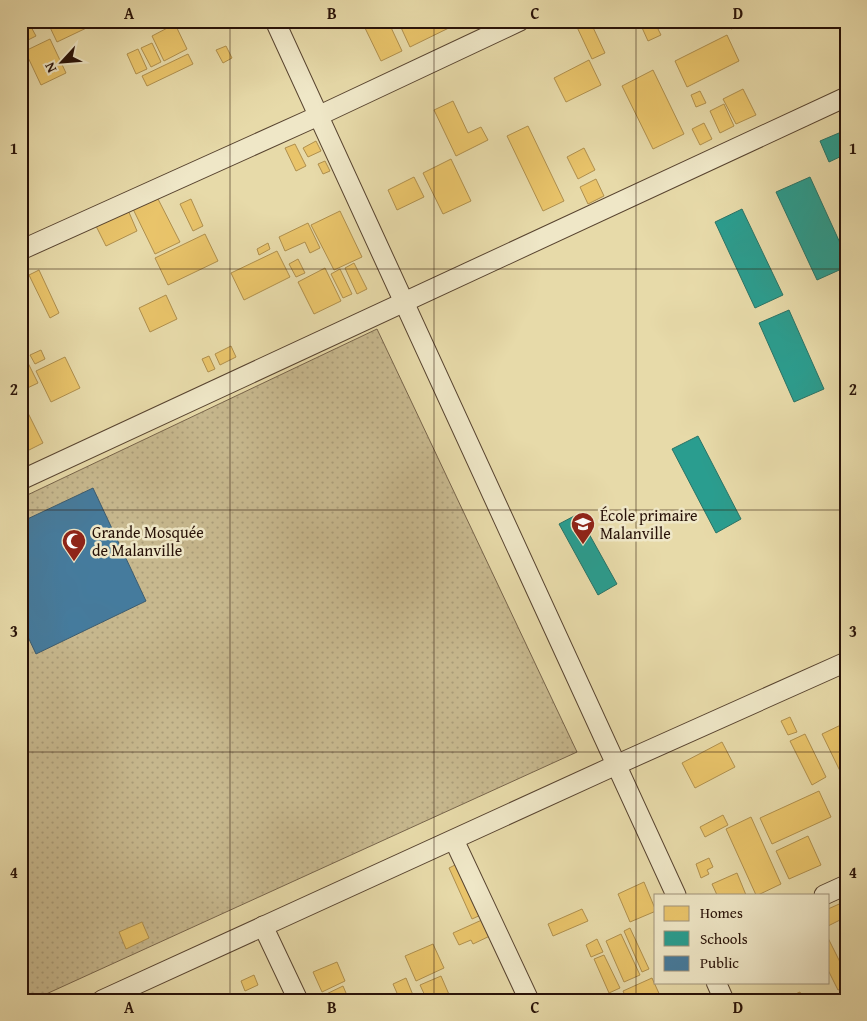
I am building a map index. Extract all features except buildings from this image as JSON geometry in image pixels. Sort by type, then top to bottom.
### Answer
[{"type":"street","points":[[275,21],[676,894]]},
{"type":"street","points":[[21,250],[318,116],[520,21]]},
{"type":"street","points":[[21,480],[846,97]]},
{"type":"street","points":[[102,1000],[616,764],[846,662]]},
{"type":"street","points":[[454,840],[529,1000]]},
{"type":"street","points":[[826,894],[846,885]]},
{"type":"street","points":[[263,926],[298,1000]]},
{"type":"street","points":[[717,984],[724,1000]]},
{"type":"shaded area","points":[[377,329],[577,752],[33,1000],[21,1000],[21,498]]},
{"type":"place","name":"École primaire Malanville","points":[[583,545]]},
{"type":"place","name":"Grande Mosquée de Malanville","points":[[74,562]]}]
